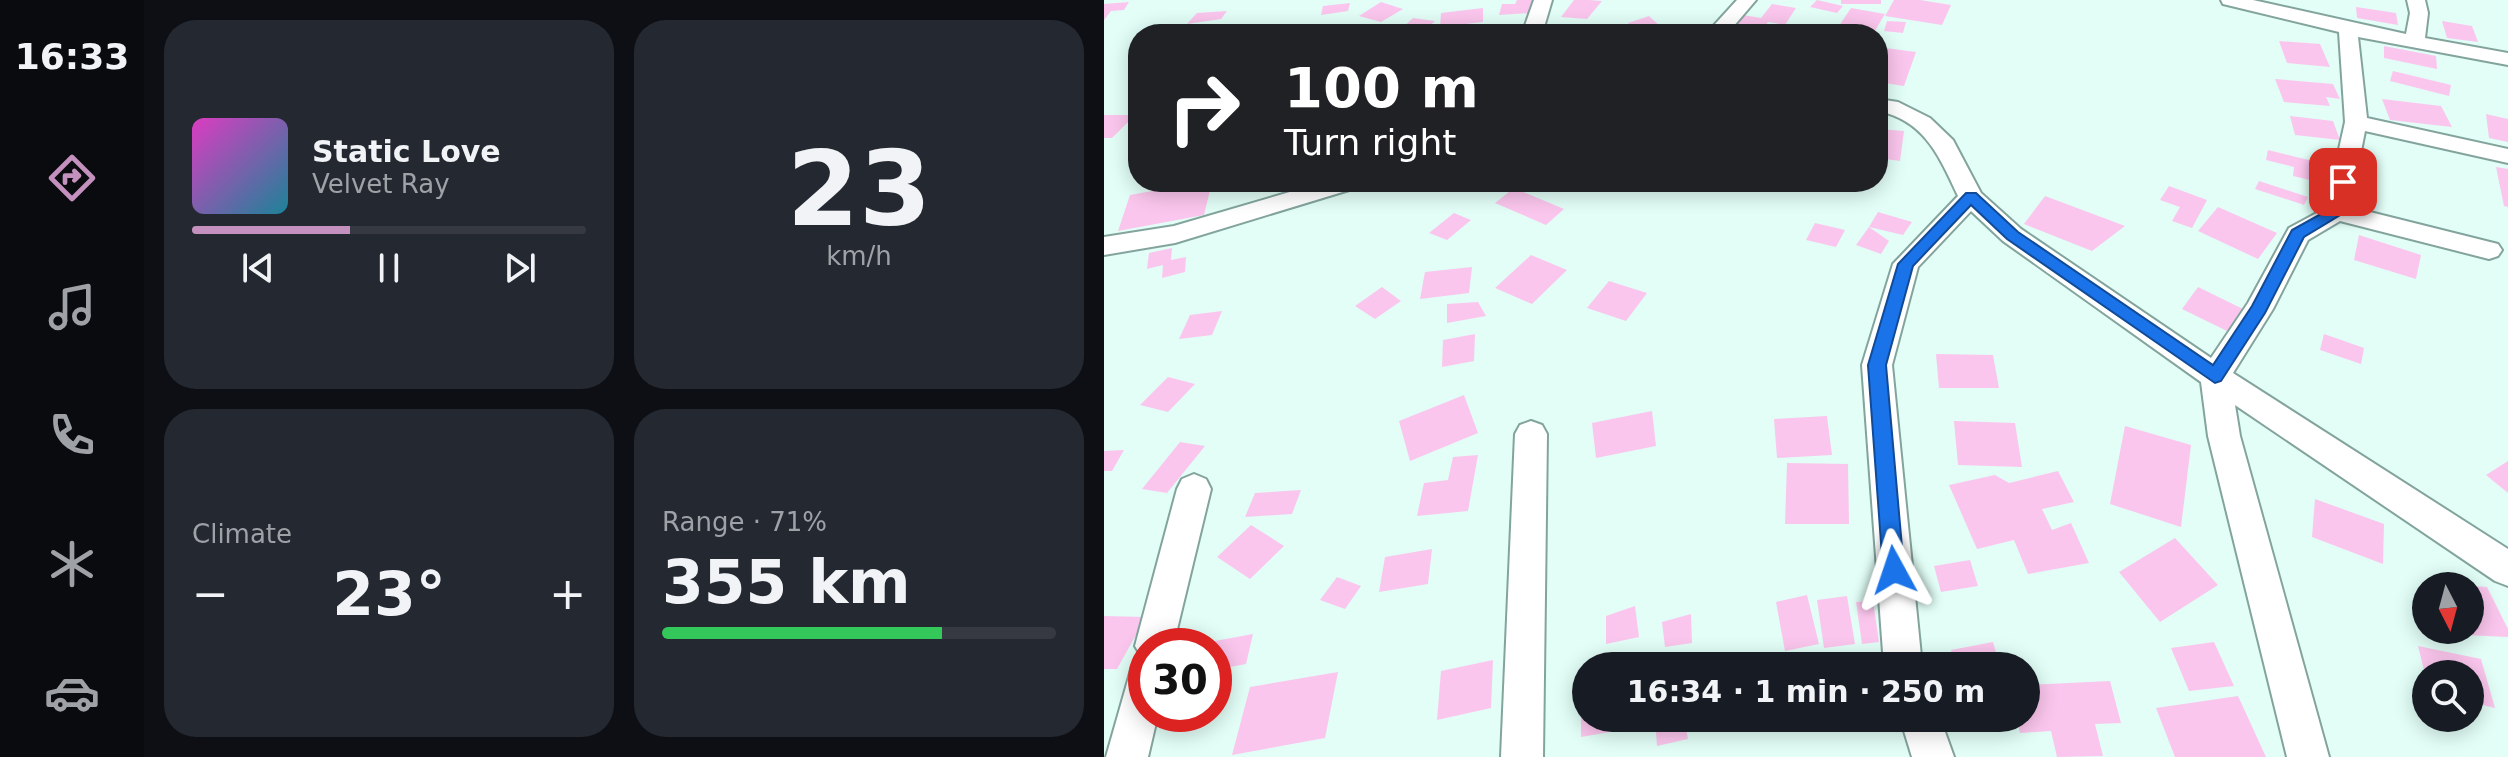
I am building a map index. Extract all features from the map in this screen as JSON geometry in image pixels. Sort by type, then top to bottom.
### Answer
[{"type":"street","points":[[1535,24],[1543,0]]},
{"type":"street","points":[[1725,24],[1747,0]]},
{"type":"street","points":[[2230,0],[2348,29],[2508,59]]},
{"type":"street","points":[[2415,40],[2419,13],[2416,0]]},
{"type":"street","points":[[2337,212],[2356,122],[2348,29]]},
{"type":"street","points":[[1888,107],[1922,123],[1942,140],[1971,197],[2012,235],[2215,376],[2508,569]]},
{"type":"street","points":[[2356,122],[2507,156]]},
{"type":"street","points":[[1104,246],[1175,234],[1317,192]]},
{"type":"street","points":[[1902,652],[1877,365],[1906,264],[1971,197]]},
{"type":"street","points":[[2308,757],[2224,436],[2215,376],[2259,309],[2298,234],[2337,212],[2489,250]]},
{"type":"street","points":[[1522,757],[1531,434]]},
{"type":"street","points":[[1159,628],[1194,489]]},
{"type":"street","points":[[1127,757],[1133,732]]},
{"type":"street","points":[[1925,732],[1933,757]]},
{"type":"building","points":[[1517,0],[1541,0],[1540,5],[1531,5],[1530,13],[1499,15],[1502,4],[1515,4]]},
{"type":"building","points":[[1574,0],[1602,1],[1587,19],[1561,17]]},
{"type":"building","points":[[1817,0],[1843,6],[1837,13],[1810,7]]},
{"type":"building","points":[[1841,0],[1881,0],[1881,4],[1841,4]]},
{"type":"building","points":[[1894,0],[1951,5],[1942,25],[1885,16]]},
{"type":"building","points":[[1129,2],[1124,10],[1111,11],[1104,20],[1104,4]]},
{"type":"building","points":[[1381,2],[1403,9],[1381,22],[1359,16]]},
{"type":"building","points":[[1350,3],[1348,11],[1321,15],[1323,6]]},
{"type":"building","points":[[1772,4],[1796,8],[1786,24],[1737,24],[1743,15],[1761,18]]},
{"type":"building","points":[[2356,7],[2396,13],[2398,25],[2357,18]]},
{"type":"building","points":[[1483,8],[1483,22],[1440,24],[1441,13]]},
{"type":"building","points":[[1851,8],[1885,14],[1879,24],[1840,24]]},
{"type":"building","points":[[1227,11],[1221,19],[1187,24],[1197,13]]},
{"type":"building","points":[[1649,16],[1658,24],[1629,24]]},
{"type":"building","points":[[1413,18],[1435,21],[1432,24],[1407,24]]},
{"type":"building","points":[[1887,21],[1906,22],[1903,33],[1888,31]]},
{"type":"building","points":[[2442,21],[2472,26],[2478,42],[2447,38]]},
{"type":"building","points":[[2279,41],[2320,44],[2330,67],[2287,63]]},
{"type":"building","points":[[2384,46],[2436,56],[2437,69],[2384,58]]},
{"type":"building","points":[[1888,48],[1916,52],[1904,86],[1888,84]]},
{"type":"building","points":[[2393,71],[2451,85],[2449,96],[2390,81]]},
{"type":"building","points":[[2275,79],[2333,84],[2340,99],[2326,97],[2330,106],[2284,102]]},
{"type":"building","points":[[2382,99],[2441,106],[2452,127],[2390,120]]},
{"type":"building","points":[[2486,114],[2508,119],[2508,142],[2489,138]]},
{"type":"building","points":[[1104,115],[1128,115],[1128,122],[1112,138],[1104,138]]},
{"type":"building","points":[[2290,116],[2333,121],[2340,140],[2295,135]]},
{"type":"building","points":[[1888,130],[1904,131],[1900,161],[1888,159]]},
{"type":"building","points":[[2268,150],[2317,162],[2314,181],[2293,176],[2294,167],[2266,160]]},
{"type":"building","points":[[2496,167],[2508,169],[2508,207],[2504,206]]},
{"type":"building","points":[[2259,181],[2308,197],[2304,205],[2255,189]]},
{"type":"building","points":[[2169,186],[2207,200],[2192,228],[2172,221],[2180,207],[2160,200]]},
{"type":"building","points":[[1210,192],[1204,215],[1118,231],[1130,195]]},
{"type":"building","points":[[1509,192],[1524,192],[1564,209],[1546,225],[1495,203]]},
{"type":"building","points":[[2045,196],[2125,226],[2092,251],[2024,224]]},
{"type":"building","points":[[2218,207],[2277,233],[2258,259],[2198,231]]},
{"type":"building","points":[[1878,212],[1912,222],[1903,235],[1869,227]]},
{"type":"building","points":[[1454,213],[1471,220],[1447,240],[1429,233]]},
{"type":"building","points":[[1815,223],[1845,230],[1836,247],[1806,240]]},
{"type":"building","points":[[1869,227],[1889,241],[1881,254],[1856,245]]},
{"type":"building","points":[[2359,235],[2421,255],[2416,279],[2354,260]]},
{"type":"building","points":[[1172,248],[1171,260],[1186,257],[1185,272],[1162,278],[1163,265],[1147,269],[1149,253]]},
{"type":"building","points":[[1531,255],[1567,270],[1532,304],[1495,288]]},
{"type":"building","points":[[1472,267],[1469,293],[1420,299],[1425,272]]},
{"type":"building","points":[[1609,281],[1647,293],[1626,321],[1587,308]]},
{"type":"building","points":[[1382,287],[1401,301],[1375,319],[1355,306]]},
{"type":"building","points":[[2198,287],[2243,309],[2227,331],[2182,309]]},
{"type":"building","points":[[1478,302],[1486,316],[1447,323],[1447,304]]},
{"type":"building","points":[[1222,311],[1212,335],[1179,339],[1190,315]]},
{"type":"building","points":[[1475,334],[1474,361],[1442,367],[1443,340]]},
{"type":"building","points":[[2324,334],[2364,348],[2361,364],[2320,350]]},
{"type":"building","points":[[1936,354],[1993,355],[1999,388],[1939,388]]},
{"type":"building","points":[[1168,377],[1195,384],[1168,412],[1140,405]]},
{"type":"building","points":[[1464,395],[1478,433],[1410,461],[1399,421]]},
{"type":"building","points":[[1652,411],[1656,446],[1596,458],[1592,423]]},
{"type":"building","points":[[1827,416],[1832,455],[1777,458],[1774,419]]},
{"type":"building","points":[[1954,421],[2015,423],[2022,467],[1958,465]]},
{"type":"building","points":[[2125,426],[2191,445],[2181,527],[2110,504]]},
{"type":"building","points":[[1180,442],[1205,446],[1167,493],[1142,489]]},
{"type":"building","points":[[1124,450],[1112,471],[1104,471],[1104,451]]},
{"type":"building","points":[[1478,455],[1468,511],[1417,516],[1424,483],[1448,480],[1453,457]]},
{"type":"building","points":[[2508,461],[2508,493],[2486,475]]},
{"type":"building","points":[[1787,463],[1848,464],[1849,524],[1785,524]]},
{"type":"building","points":[[2058,471],[2074,502],[2042,509],[2052,530],[2071,523],[2089,563],[2028,574],[2014,540],[1977,549],[1949,485],[1995,475],[2009,483]]},
{"type":"building","points":[[1301,490],[1292,514],[1245,517],[1255,493]]},
{"type":"building","points":[[2315,499],[2384,524],[2383,564],[2312,537]]},
{"type":"building","points":[[1251,525],[1284,546],[1250,579],[1217,557]]},
{"type":"building","points":[[2175,538],[2218,585],[2160,622],[2119,572]]},
{"type":"building","points":[[1432,549],[1428,584],[1379,592],[1385,557]]},
{"type":"building","points":[[1970,560],[1978,586],[1941,592],[1934,566]]},
{"type":"building","points":[[1337,577],[1361,586],[1345,609],[1320,600]]},
{"type":"building","points":[[2484,587],[2487,587],[2508,629],[2508,637],[2484,636]]},
{"type":"building","points":[[1807,595],[1819,644],[1785,651],[1776,602]]},
{"type":"building","points":[[1847,596],[1855,644],[1824,648],[1817,600]]},
{"type":"building","points":[[1873,601],[1879,642],[1862,644],[1856,602]]},
{"type":"building","points":[[1635,606],[1639,637],[1606,644],[1606,616]]},
{"type":"building","points":[[1691,614],[1692,643],[1665,647],[1662,622]]},
{"type":"building","points":[[1104,616],[1146,617],[1140,628],[1128,628],[1128,649],[1117,669],[1104,669]]},
{"type":"building","points":[[1253,634],[1246,664],[1232,667],[1232,638]]},
{"type":"building","points":[[1993,642],[1996,652],[1952,652]]},
{"type":"building","points":[[2214,642],[2234,686],[2189,691],[2171,648]]},
{"type":"building","points":[[2418,646],[2481,660],[2422,660]]},
{"type":"building","points":[[1493,660],[1491,708],[1437,720],[1441,671]]},
{"type":"building","points":[[2484,670],[2495,708],[2484,705]]},
{"type":"building","points":[[1338,672],[1325,738],[1232,755],[1250,687]]},
{"type":"building","points":[[2110,681],[2121,723],[2095,724],[2103,756],[2057,757],[2051,731],[2040,732],[2040,684]]},
{"type":"building","points":[[2238,696],[2266,757],[2175,757],[2156,708]]},
{"type":"building","points":[[1581,732],[1610,732],[1581,737]]},
{"type":"building","points":[[1656,732],[1687,732],[1688,739],[1657,746]]},
{"type":"route","points":[[1894,570],[1877,365],[1906,264],[1971,197],[2012,235],[2215,376],[2259,309],[2298,234],[2337,212],[2343,182]]}]
